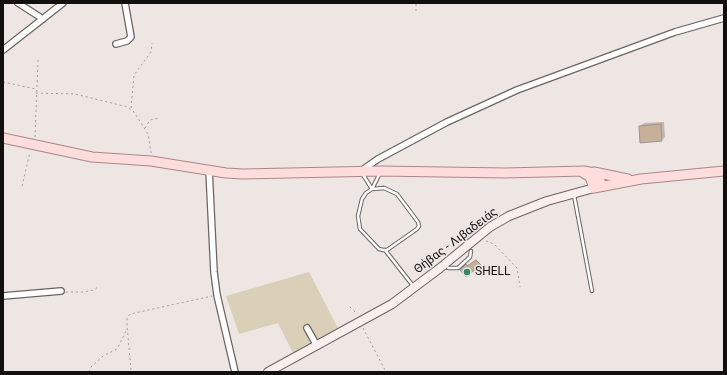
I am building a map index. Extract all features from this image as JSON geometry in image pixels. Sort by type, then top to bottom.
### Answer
[{"type":"main road","points":[[3,138],[96,158],[152,161],[243,174],[381,171],[497,173],[584,171],[620,178],[641,179]]},
{"type":"main road","name":"Θήβας - Λιβαδειάς","points":[[268,372],[361,322],[415,288],[490,227],[508,216],[536,205],[598,187],[641,179],[724,170]]},
{"type":"main road","points":[[584,171],[598,187]]},
{"type":"street","points":[[18,3],[44,19]]},
{"type":"street","points":[[3,50],[63,3]]},
{"type":"street","points":[[116,44],[127,41],[131,36],[125,3]]},
{"type":"street","points":[[361,172],[378,159],[446,122],[517,90],[675,32],[724,18]]},
{"type":"street","points":[[210,170],[212,238],[217,295],[235,372]]},
{"type":"street","points":[[3,296],[61,291]]},
{"type":"street","points":[[307,328],[317,346]]},
{"type":"lane","points":[[372,189],[381,171]]},
{"type":"lane","points":[[361,172],[372,189]]},
{"type":"lane","points":[[384,250],[418,229],[418,222],[397,194],[384,188],[372,189],[366,193],[359,208],[358,223],[360,229],[379,249],[384,250],[415,288]]},
{"type":"lane","points":[[574,193],[592,291]]},
{"type":"lane","points":[[448,268],[458,268],[470,257],[471,250]]},
{"type":"path","points":[[416,3],[416,11]]},
{"type":"path","points":[[131,110],[134,75],[151,52],[152,43]]},
{"type":"path","points":[[22,186],[33,145],[38,60]]},
{"type":"path","points":[[3,82],[37,90]]},
{"type":"path","points":[[36,93],[75,94],[122,106],[131,110],[145,128],[150,141],[152,161]]},
{"type":"path","points":[[145,128],[150,120],[160,118]]},
{"type":"path","points":[[477,238],[494,244],[515,266],[519,274],[520,287]]},
{"type":"path","points":[[61,291],[83,292],[94,290],[99,286]]},
{"type":"path","points":[[131,370],[127,330],[127,318],[130,314],[217,295]]},
{"type":"path","points":[[350,307],[355,310],[386,372]]},
{"type":"path","points":[[89,372],[91,367],[103,356],[117,349],[127,330]]},
{"type":"shaded area","points":[[309,272],[340,332],[294,355],[278,323],[239,334],[226,296]]},
{"type":"building","points":[[661,124],[662,141],[640,143],[639,126]]},
{"type":"building","points":[[476,260],[481,265],[466,277],[460,270],[466,264],[467,266]]},
{"type":"place","name":"SHELL","points":[[467,272]]}]
